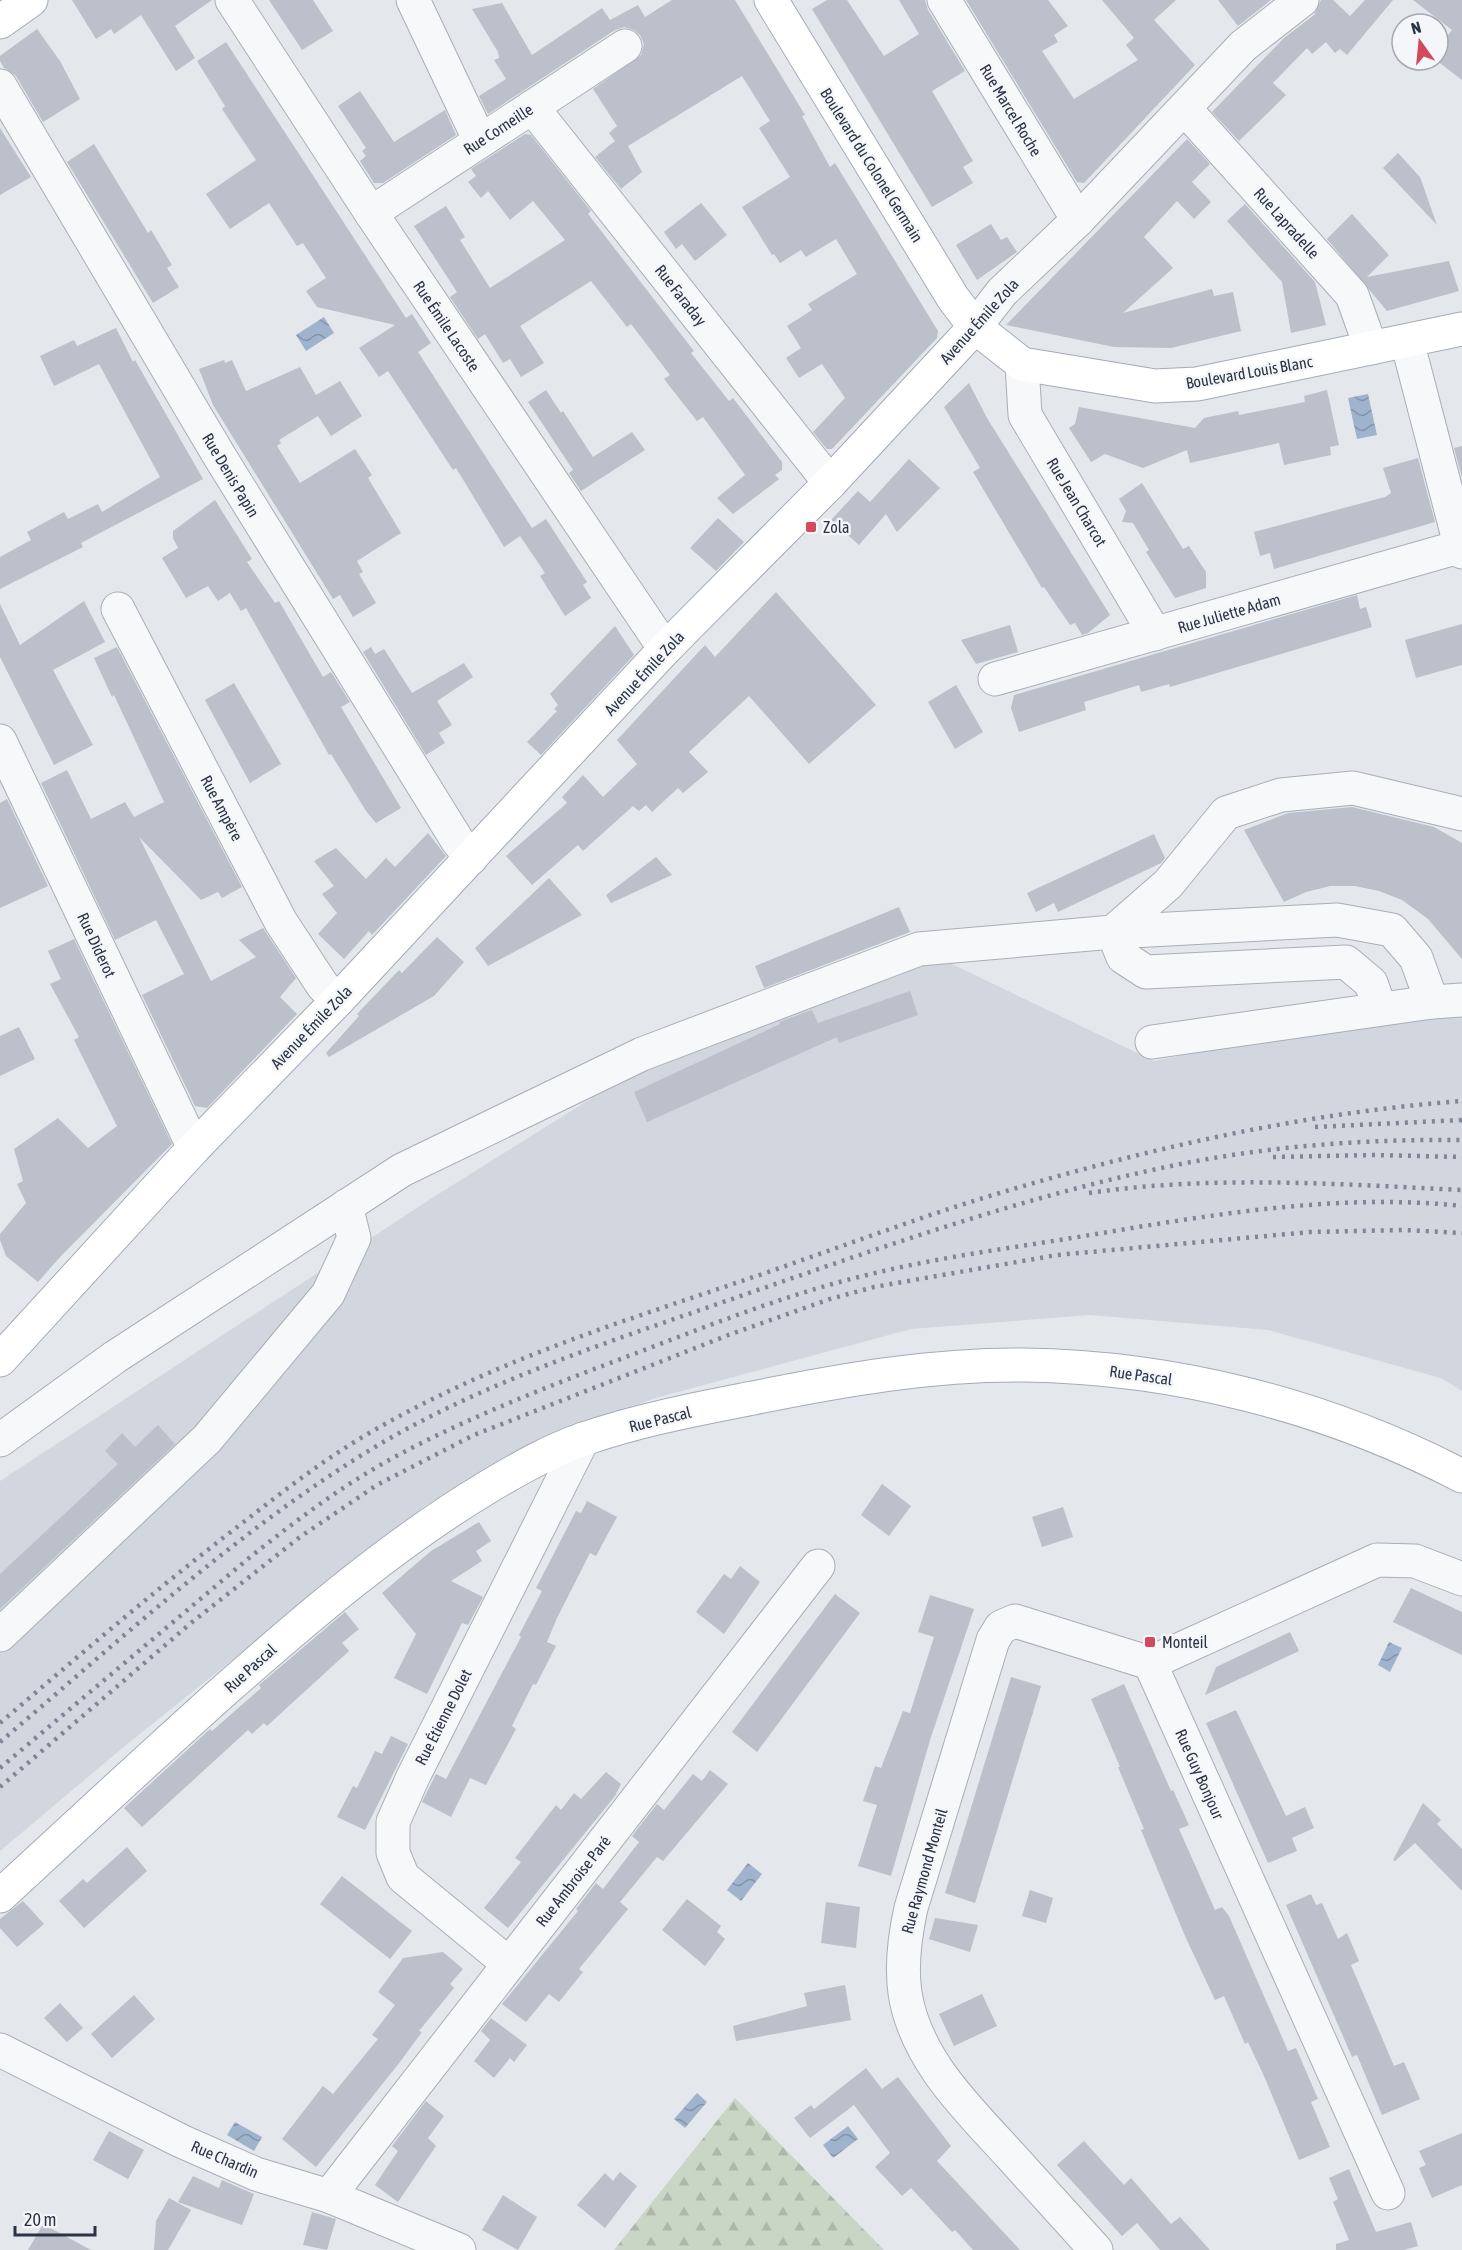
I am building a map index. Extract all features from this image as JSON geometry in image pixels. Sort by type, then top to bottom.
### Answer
[{"type":"main road","points":[[0,22],[31,0]]},
{"type":"main road","name":"Boulevard du Colonel Germain","points":[[771,0],[953,298],[975,327]]},
{"type":"main road","name":"Boulevard Louis Blanc","points":[[975,327],[1022,364],[1155,386],[1197,384],[1462,329]]},
{"type":"main road","name":"Avenue Émile Zola","points":[[0,1360],[194,1148],[338,1000],[665,649],[830,483],[975,327]]},
{"type":"main road","name":"Rue Pascal","points":[[0,1896],[142,1764],[366,1570],[487,1488],[583,1439],[710,1407],[843,1380],[960,1367],[1034,1365],[1130,1372],[1268,1399],[1310,1412],[1415,1453],[1462,1476]]},
{"type":"street","name":"Rue Émile Lacoste","points":[[232,0],[371,213],[665,649]]},
{"type":"street","points":[[413,0],[480,141]]},
{"type":"street","name":"Rue Marcel Roche","points":[[944,0],[1078,220]]},
{"type":"street","name":"Avenue Émile Zola","points":[[975,327],[1002,292],[1078,220],[1243,46],[1302,0]]},
{"type":"street","name":"Rue Corneille","points":[[371,213],[625,46]]},
{"type":"street","name":"Rue Denis Papin","points":[[0,86],[220,457],[457,840],[471,858]]},
{"type":"street","name":"Rue Faraday","points":[[532,107],[830,483]]},
{"type":"street","name":"Rue Lapradelle","points":[[1185,109],[1352,295],[1371,348]]},
{"type":"street","points":[[1407,341],[1461,548]]},
{"type":"street","name":"Rue Jean Charcot","points":[[1022,364],[1025,415],[1155,634]]},
{"type":"street","name":"Rue Juliette Adam","points":[[996,679],[1461,548]]},
{"type":"street","name":"Rue Ampère","points":[[118,609],[281,922],[323,986],[338,1000]]},
{"type":"street","name":"Rue Diderot","points":[[0,741],[194,1148]]},
{"type":"street","points":[[1113,932],[1168,884],[1226,813],[1281,795],[1353,788],[1462,814]]},
{"type":"street","points":[[0,1440],[115,1357],[402,1170],[642,1054],[919,949],[1113,932],[1337,920],[1392,930],[1416,958],[1447,1001],[1152,1042]]},
{"type":"street","points":[[1113,932],[1123,957],[1146,972],[1346,962],[1371,983],[1380,1009]]},
{"type":"street","points":[[0,1635],[207,1439],[328,1294],[354,1238],[346,1206]]},
{"type":"street","name":"Rue Étienne Dolet","points":[[509,1964],[403,1877],[393,1853],[393,1822],[413,1777],[583,1439]]},
{"type":"street","points":[[1150,1663],[1377,1560],[1415,1561],[1462,1579]]},
{"type":"street","name":"Rue Ambroise Paré","points":[[329,2196],[818,1566]]},
{"type":"street","name":"Rue Raymond Monteil","points":[[1096,2250],[956,2095],[933,2063],[917,2031],[905,1994],[905,1936],[911,1908],[993,1640],[1001,1627],[1015,1621],[1150,1663]]},
{"type":"street","name":"Rue Guy Bonjour","points":[[1150,1663],[1388,2193]]},
{"type":"street","name":"Rue Chardin","points":[[0,2050],[256,2174],[329,2196],[459,2250]]},
{"type":"shaded area","points":[[914,946],[1154,1061],[1351,1021],[1462,1012],[1462,1391],[1441,1378],[1268,1330],[1090,1315],[911,1329],[652,1399],[528,1448],[426,1505],[126,1745],[0,1851],[0,1481],[432,1198],[654,1059]]},
{"type":"green space","points":[[735,2098],[884,2250],[614,2250]]},
{"type":"water","points":[[324,317],[334,333],[306,351],[296,335]]},
{"type":"water","points":[[1368,394],[1377,435],[1357,439],[1348,398]]},
{"type":"water","points":[[1389,1642],[1402,1648],[1390,1672],[1378,1665]]},
{"type":"water","points":[[748,1863],[762,1874],[741,1901],[727,1890]]},
{"type":"water","points":[[697,2093],[707,2102],[685,2128],[674,2119]]},
{"type":"water","points":[[235,2122],[262,2137],[254,2151],[227,2135]]},
{"type":"water","points":[[848,2126],[858,2139],[833,2158],[823,2145]]},
{"type":"building","points":[[72,0],[212,0],[175,26],[195,58],[176,71],[141,15],[114,34],[111,29],[96,39]]},
{"type":"building","points":[[269,0],[313,0],[333,31],[302,50]]},
{"type":"building","points":[[672,0],[735,0],[805,115],[802,116],[830,167],[835,163],[938,331],[937,338],[832,449],[827,449],[813,432],[845,398],[822,364],[799,378],[786,358],[801,348],[787,326],[812,310],[808,304],[857,274],[836,239],[806,257],[801,250],[780,263],[774,254],[772,255],[742,207],[790,177],[759,128],[770,121],[742,76],[628,146],[642,172],[621,189],[595,157],[615,141],[609,133],[617,126],[593,89],[641,55],[644,44],[640,35],[634,30],[624,27],[615,30],[488,114],[479,96],[506,79],[494,60],[499,58],[498,52],[472,9],[502,3],[532,55],[602,8],[610,20],[638,5],[645,17]]},
{"type":"building","points":[[827,0],[847,0],[884,56],[919,34],[899,0],[925,0],[928,10],[965,71],[932,91],[973,161],[963,167],[973,183],[932,207],[812,9]]},
{"type":"building","points":[[966,0],[1048,0],[1068,26],[1054,35],[1058,42],[1042,51],[1074,99],[1138,60],[1126,45],[1134,38],[1102,0],[1176,0],[1154,20],[1195,65],[1084,183],[1077,182]]},
{"type":"building","points":[[1218,0],[1271,0],[1238,26]]},
{"type":"building","points":[[1321,0],[1333,0],[1350,16],[1365,0],[1393,0],[1347,55],[1340,49],[1335,53],[1326,42],[1312,54],[1307,48],[1273,83],[1286,95],[1239,141],[1212,112],[1284,38],[1314,15]]},
{"type":"building","points":[[1413,0],[1462,0],[1462,80],[1450,71],[1450,33],[1452,30],[1450,28],[1450,12],[1429,12]]},
{"type":"building","points":[[37,29],[60,61],[80,99],[43,122],[16,76],[4,68],[0,61],[0,56]]},
{"type":"building","points":[[226,42],[406,318],[412,314],[431,343],[418,352],[532,528],[546,519],[587,582],[583,585],[591,598],[565,616],[540,576],[545,573],[520,536],[504,547],[456,468],[453,470],[388,371],[379,377],[359,348],[395,325],[317,307],[306,291],[326,278],[303,243],[297,246],[269,203],[230,229],[206,194],[256,160],[222,109],[225,106],[197,61]]},
{"type":"building","points":[[360,91],[394,142],[445,110],[456,135],[383,183],[374,183],[360,161],[366,156],[362,151],[366,148],[338,106]]},
{"type":"building","points":[[0,128],[31,177],[0,195]]},
{"type":"building","points":[[525,134],[531,135],[591,211],[588,214],[694,351],[691,353],[729,401],[733,398],[782,462],[782,470],[775,475],[779,479],[733,514],[717,498],[745,475],[703,417],[697,421],[664,379],[670,375],[631,324],[627,327],[591,281],[520,326],[544,363],[521,377],[510,359],[503,363],[485,334],[478,339],[450,297],[457,292],[414,226],[446,206],[465,237],[460,240],[490,288],[565,240],[533,201],[510,220],[488,191],[481,198],[468,182],[476,176],[471,169]]},
{"type":"building","points":[[1187,139],[1210,164],[1192,182],[1211,202],[1194,219],[1177,201],[1144,237],[1173,268],[1123,313],[1212,289],[1214,296],[1233,292],[1241,331],[1171,348],[1114,347],[1006,325]]},
{"type":"building","points":[[94,144],[148,233],[151,230],[172,265],[167,268],[179,287],[153,303],[67,162]]},
{"type":"building","points":[[1398,153],[1420,177],[1437,225],[1383,168]]},
{"type":"building","points":[[701,203],[727,235],[695,261],[682,244],[676,249],[664,232]]},
{"type":"building","points":[[1245,204],[1315,282],[1326,325],[1291,333],[1282,282],[1227,221]]},
{"type":"building","points":[[1352,214],[1389,255],[1367,277],[1449,261],[1459,291],[1387,311],[1327,239]]},
{"type":"building","points":[[991,224],[1001,240],[1007,237],[1017,252],[977,280],[956,245]]},
{"type":"building","points":[[116,328],[133,362],[135,360],[203,479],[81,543],[83,547],[0,589],[0,557],[31,540],[27,532],[64,512],[68,519],[98,504],[102,512],[160,477],[99,364],[54,386],[40,356],[74,340],[77,346]]},
{"type":"building","points":[[224,360],[225,363],[232,360],[246,391],[300,367],[316,395],[340,381],[362,416],[331,436],[318,416],[279,440],[281,443],[277,446],[300,483],[355,449],[372,475],[368,478],[401,533],[357,561],[363,572],[359,574],[376,603],[353,617],[340,595],[333,599],[213,405],[199,369]]},
{"type":"building","points":[[969,383],[987,418],[1110,615],[1088,633],[1082,635],[1075,623],[1070,625],[1044,587],[1042,588],[973,472],[980,468],[944,407]]},
{"type":"building","points":[[546,390],[561,413],[563,411],[593,457],[632,432],[645,450],[581,491],[569,473],[573,470],[528,402]]},
{"type":"building","points":[[1327,390],[1339,445],[1330,447],[1331,455],[1284,465],[1279,443],[1190,463],[1187,450],[1143,468],[1105,454],[1091,462],[1069,428],[1075,424],[1079,407],[1195,428],[1204,418],[1238,411],[1239,415],[1305,402],[1304,396]]},
{"type":"building","points":[[1462,446],[1462,478],[1454,448]]},
{"type":"building","points":[[1418,458],[1435,522],[1274,569],[1270,553],[1260,556],[1254,532],[1385,497],[1391,493],[1383,468]]},
{"type":"building","points":[[909,459],[940,488],[897,532],[886,514],[859,545],[831,520],[858,491],[870,502]]},
{"type":"building","points":[[1142,483],[1183,549],[1189,546],[1206,572],[1206,588],[1175,598],[1146,552],[1149,550],[1133,523],[1122,522],[1126,511],[1119,499]]},
{"type":"building","points":[[215,500],[252,559],[247,562],[275,603],[279,601],[323,677],[331,672],[350,702],[341,707],[401,808],[376,823],[366,811],[331,754],[329,755],[246,608],[241,611],[230,593],[218,601],[208,586],[186,598],[162,558],[178,548],[173,538],[173,531]]},
{"type":"building","points":[[718,518],[744,542],[716,571],[690,548]]},
{"type":"building","points":[[776,592],[876,705],[809,764],[749,696],[689,752],[708,772],[683,793],[678,788],[652,812],[646,805],[639,811],[633,806],[583,851],[578,845],[532,885],[506,856],[567,803],[562,797],[583,775],[603,797],[637,764],[617,740],[705,645],[715,657]]},
{"type":"building","points":[[1357,595],[1360,609],[1366,607],[1372,627],[1170,687],[1169,684],[1141,692],[1139,685],[1084,702],[1086,710],[1019,732],[1011,708],[1014,695]]},
{"type":"building","points":[[84,601],[105,642],[53,670],[93,745],[54,765],[0,657],[0,604],[20,645]]},
{"type":"building","points":[[1462,624],[1462,665],[1416,678],[1405,640]]},
{"type":"building","points":[[1010,625],[1018,652],[976,664],[961,640]]},
{"type":"building","points":[[615,626],[634,655],[541,755],[527,742],[557,711],[554,709],[558,705],[550,694]]},
{"type":"building","points":[[117,647],[242,887],[222,898],[218,892],[201,900],[139,837],[211,981],[256,957],[239,940],[263,928],[296,978],[280,997],[297,1014],[207,1108],[195,1106],[142,995],[184,974],[156,920],[115,940],[41,783],[67,770],[91,819],[125,802],[134,817],[164,802],[114,695],[112,697],[94,658]]},
{"type":"building","points":[[371,647],[375,654],[384,649],[412,693],[464,663],[473,677],[437,701],[452,725],[439,733],[445,743],[426,755],[363,652]]},
{"type":"building","points":[[234,683],[281,764],[250,783],[205,700]]},
{"type":"building","points":[[956,685],[983,732],[955,749],[928,702]]},
{"type":"building","points":[[7,799],[48,886],[0,908],[0,803]]},
{"type":"building","points":[[1352,807],[1434,827],[1462,843],[1462,959],[1428,919],[1402,900],[1379,891],[1355,886],[1330,886],[1306,892],[1284,902],[1244,830],[1288,813]]},
{"type":"building","points":[[428,833],[446,856],[372,935],[369,931],[344,959],[318,934],[337,913],[322,894],[334,886],[314,861],[336,848],[366,879],[386,858],[395,867]]},
{"type":"building","points":[[1154,834],[1165,858],[1161,863],[1058,912],[1054,903],[1036,912],[1027,893]]},
{"type":"building","points":[[656,857],[672,875],[611,903],[606,895]]},
{"type":"building","points":[[549,878],[582,915],[488,966],[475,948]]},
{"type":"building","points":[[899,907],[910,932],[764,988],[755,966]]},
{"type":"building","points":[[437,937],[464,962],[434,996],[329,1057],[326,1053],[359,1016],[357,1014],[399,970],[402,973]]},
{"type":"building","points":[[74,939],[172,1144],[38,1282],[6,1256],[0,1240],[0,1234],[26,1203],[17,1184],[23,1181],[14,1149],[58,1118],[88,1148],[117,1126],[74,1040],[79,1037],[50,984],[61,979],[48,951]]},
{"type":"building","points":[[910,991],[918,1015],[839,1043],[837,1037],[647,1122],[634,1092],[780,1024],[779,1022],[812,1010],[818,1023]]},
{"type":"building","points":[[19,1027],[35,1059],[0,1076],[0,1036]]},
{"type":"building","points":[[158,1425],[175,1444],[0,1609],[0,1574],[118,1464],[105,1451],[122,1433],[135,1447]]},
{"type":"building","points":[[882,1484],[911,1506],[889,1536],[861,1515]]},
{"type":"building","points":[[587,1501],[617,1517],[596,1556],[590,1553],[557,1618],[547,1642],[556,1646],[536,1685],[533,1684],[512,1726],[516,1729],[486,1785],[470,1778],[451,1817],[422,1802],[436,1774],[446,1779],[521,1637],[519,1635],[542,1591],[536,1588],[576,1511],[581,1513]]},
{"type":"building","points":[[1063,1507],[1073,1537],[1042,1547],[1032,1517]]},
{"type":"building","points":[[479,1522],[491,1541],[476,1551],[482,1561],[451,1581],[483,1597],[468,1625],[462,1623],[427,1694],[394,1678],[416,1634],[382,1593],[431,1551]]},
{"type":"building","points":[[740,1566],[760,1582],[724,1634],[696,1612],[724,1574],[731,1579]]},
{"type":"building","points":[[1411,1588],[1462,1612],[1462,1655],[1393,1622]]},
{"type":"building","points":[[835,1594],[860,1613],[757,1752],[732,1732]]},
{"type":"building","points":[[930,1595],[974,1609],[930,1740],[891,1876],[858,1866],[877,1805],[863,1801],[875,1766],[881,1768],[903,1711],[910,1713],[934,1637],[918,1632]]},
{"type":"building","points":[[345,1612],[359,1629],[342,1643],[349,1651],[267,1726],[264,1723],[252,1734],[248,1730],[142,1827],[124,1808],[210,1729],[212,1731],[261,1688],[259,1685]]},
{"type":"building","points":[[1290,1632],[1299,1651],[1205,1695],[1216,1667]]},
{"type":"building","points":[[1011,1677],[1041,1686],[975,1903],[945,1893]]},
{"type":"building","points":[[1124,1684],[1171,1791],[1173,1790],[1189,1825],[1179,1829],[1215,1910],[1222,1907],[1229,1916],[1288,2051],[1296,2048],[1318,2099],[1311,2102],[1330,2147],[1299,2160],[1248,2042],[1245,2044],[1224,1996],[1215,2000],[1185,1936],[1141,1830],[1144,1829],[1118,1767],[1120,1767],[1091,1699]]},
{"type":"building","points":[[1236,1710],[1286,1816],[1305,1807],[1314,1828],[1292,1838],[1297,1851],[1268,1863],[1206,1723]]},
{"type":"building","points":[[391,1736],[408,1744],[365,1830],[337,1817],[353,1786],[357,1788],[375,1751],[382,1754]]},
{"type":"building","points":[[710,1770],[728,1784],[663,1861],[657,1857],[620,1902],[628,1909],[579,1969],[583,1972],[559,2002],[549,1994],[526,2022],[502,2004],[578,1911],[576,1909],[596,1883],[603,1889],[639,1842],[632,1836],[657,1804],[664,1810],[693,1774],[702,1781]]},
{"type":"building","points":[[606,1772],[621,1784],[615,1796],[508,1928],[484,1908],[521,1862],[515,1858],[556,1805],[561,1810],[574,1793],[581,1799]]},
{"type":"building","points":[[1423,1803],[1441,1820],[1437,1824],[1462,1849],[1462,1891],[1415,1843],[1395,1861],[1393,1860]]},
{"type":"building","points":[[127,1847],[147,1871],[84,1928],[59,1901],[83,1879],[87,1883]]},
{"type":"building","points":[[342,1876],[412,1931],[390,1959],[320,1904]]},
{"type":"building","points":[[1030,1890],[1053,1898],[1046,1923],[1022,1916]]},
{"type":"building","points":[[1311,1894],[1316,1905],[1322,1903],[1338,1939],[1347,1933],[1359,1961],[1351,1965],[1394,2066],[1404,2062],[1420,2099],[1382,2115],[1357,2055],[1352,2057],[1286,1905]]},
{"type":"building","points":[[687,1899],[721,1926],[717,1932],[725,1939],[705,1966],[662,1930]]},
{"type":"building","points":[[23,1901],[44,1924],[17,1947],[0,1928],[0,1919]]},
{"type":"building","points":[[826,1902],[860,1907],[856,1948],[821,1943]]},
{"type":"building","points":[[935,1918],[978,1925],[970,1952],[929,1939]]},
{"type":"building","points":[[443,1952],[463,1969],[450,1984],[454,1988],[419,2031],[422,2032],[400,2062],[316,2167],[282,2139],[323,2086],[333,2094],[378,2039],[372,2035],[395,2005],[378,1992],[403,1958]]},
{"type":"building","points":[[845,1985],[851,2020],[736,2041],[733,2026],[807,2006],[804,1993]]},
{"type":"building","points":[[982,1994],[997,2026],[954,2046],[939,2014]]},
{"type":"building","points":[[134,1995],[155,2019],[112,2058],[91,2034]]},
{"type":"building","points":[[60,2003],[83,2028],[67,2042],[44,2018]]},
{"type":"building","points":[[491,2018],[527,2045],[514,2062],[510,2058],[494,2078],[474,2061],[490,2040],[481,2031]]},
{"type":"building","points":[[866,2068],[882,2089],[898,2077],[951,2146],[937,2161],[1020,2250],[973,2250],[955,2230],[952,2232],[911,2188],[902,2196],[875,2167],[890,2153],[854,2105],[810,2138],[794,2118],[811,2105],[814,2109]]},
{"type":"building","points":[[426,2101],[444,2116],[428,2138],[436,2146],[398,2202],[375,2185],[398,2151],[392,2146]]},
{"type":"building","points":[[109,2131],[144,2150],[128,2179],[93,2160]]},
{"type":"building","points":[[1462,2133],[1462,2185],[1432,2198],[1419,2168],[1426,2165],[1419,2151]]},
{"type":"building","points":[[1084,2141],[1124,2185],[1131,2178],[1171,2224],[1180,2217],[1210,2250],[1160,2250],[1137,2223],[1122,2236],[1057,2165]]},
{"type":"building","points":[[1349,2169],[1376,2232],[1411,2222],[1418,2246],[1404,2250],[1336,2250],[1336,2244],[1349,2240],[1333,2202],[1338,2199],[1329,2178]]},
{"type":"building","points":[[620,2172],[637,2186],[605,2228],[577,2205],[605,2173],[613,2181]]},
{"type":"building","points":[[193,2176],[219,2188],[222,2180],[254,2194],[242,2225],[178,2202]]},
{"type":"building","points":[[503,2195],[537,2217],[518,2250],[482,2230]]},
{"type":"building","points":[[169,2198],[191,2210],[168,2250],[154,2250],[156,2221]]},
{"type":"building","points":[[312,2212],[336,2219],[327,2250],[303,2245]]},
{"type":"building","points":[[43,2224],[91,2250],[28,2250]]},
{"type":"railway","points":[[0,1723],[121,1620],[322,1463],[371,1432],[470,1381],[621,1322],[912,1221],[1051,1178],[1225,1135],[1343,1114],[1462,1101]]},
{"type":"railway","points":[[1315,1127],[1462,1120]]},
{"type":"railway","points":[[0,1742],[179,1589],[272,1516],[370,1450],[456,1404],[500,1384],[637,1332],[893,1244],[1059,1193],[1171,1166],[1243,1153],[1316,1145],[1462,1140]]},
{"type":"railway","points":[[1273,1157],[1373,1155],[1462,1157]]},
{"type":"railway","points":[[1089,1193],[1182,1184],[1275,1182],[1462,1190]]},
{"type":"railway","points":[[0,1768],[249,1558],[343,1488],[383,1463],[433,1437],[585,1372],[784,1299],[839,1282],[924,1262],[1187,1219],[1278,1208],[1370,1202],[1462,1206]]},
{"type":"railway","points":[[0,1787],[191,1623],[300,1537],[377,1485],[474,1435],[731,1334],[830,1299],[874,1287],[1057,1255],[1310,1232],[1404,1230],[1462,1233]]},
{"type":"place","name":"Zola","points":[[811,527]]},
{"type":"place","name":"Monteil","points":[[1150,1642]]}]
